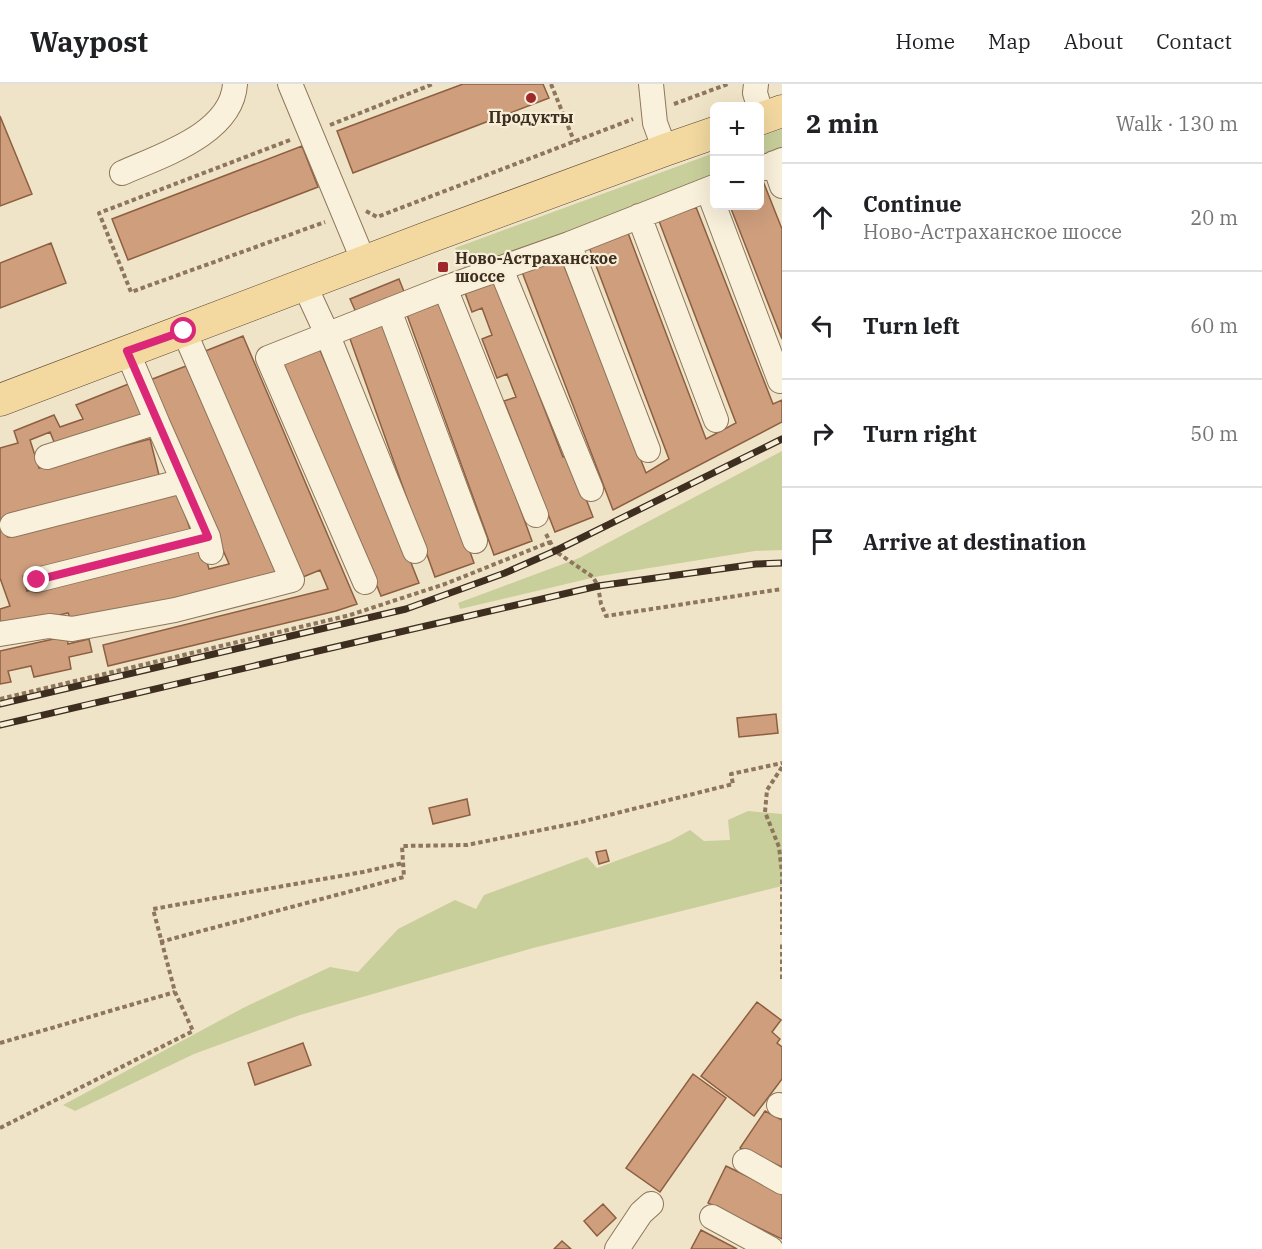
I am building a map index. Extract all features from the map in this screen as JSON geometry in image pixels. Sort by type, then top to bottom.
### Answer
[{"type":"main road","points":[[0,400],[304,284],[710,135]]},
{"type":"street","points":[[122,173],[191,143],[224,117],[235,90],[235,84]]},
{"type":"street","points":[[290,84],[364,262]]},
{"type":"street","points":[[651,84],[655,123],[665,150]]},
{"type":"street","points":[[756,84],[754,93],[758,102]]},
{"type":"street","points":[[772,164],[782,186]]},
{"type":"street","points":[[365,582],[268,358],[710,188]]},
{"type":"street","points":[[719,210],[780,381]]},
{"type":"street","points":[[639,216],[716,420]]},
{"type":"street","points":[[569,244],[648,450]]},
{"type":"street","points":[[501,269],[591,489]]},
{"type":"street","points":[[304,284],[328,336],[415,551]]},
{"type":"street","points":[[446,288],[536,514]]},
{"type":"street","points":[[389,310],[475,541]]},
{"type":"street","points":[[0,634],[49,626],[72,629],[152,614],[292,580],[184,331]]},
{"type":"street","points":[[37,580],[209,544],[127,351]]},
{"type":"street","points":[[47,457],[157,422]]},
{"type":"street","points":[[12,525],[183,482]]},
{"type":"street","points":[[745,1161],[782,1182]]},
{"type":"street","points":[[617,1249],[641,1213],[651,1203]]},
{"type":"street","points":[[712,1217],[771,1249]]},
{"type":"path","points":[[326,126],[433,84]]},
{"type":"path","points":[[550,84],[574,141]]},
{"type":"path","points":[[361,208],[377,217],[728,84]]},
{"type":"path","points":[[294,138],[99,213],[131,292],[327,222]]},
{"type":"path","points":[[536,514],[555,551],[593,577],[598,586],[606,616],[782,589]]},
{"type":"path","points":[[0,699],[350,615],[445,584],[550,542]]},
{"type":"path","points":[[160,942],[404,877],[402,846],[467,845],[581,822],[733,784],[731,774],[782,765]]},
{"type":"path","points":[[782,765],[767,790],[765,812],[779,847],[782,873],[782,935]]},
{"type":"path","points":[[0,1128],[193,1030],[175,992],[153,909],[403,863]]},
{"type":"path","points":[[782,943],[782,979]]},
{"type":"path","points":[[0,1043],[175,992]]},
{"type":"green space","points":[[782,129],[782,152],[764,159],[764,136]]},
{"type":"green space","points":[[710,154],[710,180],[467,274],[455,248]]},
{"type":"green space","points":[[782,451],[782,550],[755,551],[600,576],[460,609],[458,603],[579,558]]},
{"type":"green space","points":[[748,811],[782,814],[782,886],[533,948],[300,1015],[194,1054],[75,1111],[63,1105],[243,1008],[330,967],[358,972],[398,929],[455,900],[476,909],[484,895],[587,857],[597,868],[670,841],[690,830],[704,841],[730,840],[728,820]]},
{"type":"building","points":[[463,84],[543,84],[549,98],[353,173],[337,131]]},
{"type":"building","points":[[0,116],[32,194],[0,206]]},
{"type":"building","points":[[302,146],[318,187],[128,260],[112,219]]},
{"type":"building","points":[[764,184],[782,229],[782,339],[732,210],[764,210]]},
{"type":"building","points":[[696,207],[773,404],[782,400],[782,422],[613,510],[522,272],[561,258],[646,473],[669,459],[589,247],[628,233],[706,439],[736,423],[659,221]]},
{"type":"building","points":[[51,243],[66,283],[0,308],[0,263]]},
{"type":"building","points":[[399,279],[407,299],[359,319],[350,299]]},
{"type":"building","points":[[495,281],[563,457],[569,455],[593,517],[555,532],[504,401],[516,397],[507,374],[497,378],[482,339],[492,335],[482,308],[472,312],[465,293]]},
{"type":"building","points":[[445,301],[532,541],[494,555],[407,315]]},
{"type":"building","points":[[388,322],[474,563],[435,577],[349,336]]},
{"type":"building","points":[[243,336],[357,604],[108,666],[103,645],[328,589],[320,570],[303,577],[203,352]]},
{"type":"building","points":[[319,348],[419,583],[381,596],[280,363]]},
{"type":"building","points":[[186,366],[269,550],[277,575],[73,625],[68,613],[0,629],[0,609],[10,606],[0,578],[0,448],[18,443],[14,431],[54,415],[60,427],[83,419],[76,405],[131,383],[145,415],[57,449],[50,432],[30,440],[39,468],[150,439],[160,479],[3,521],[8,537],[178,493],[191,532],[23,576],[27,591],[203,548],[209,569],[229,564],[150,380]]},
{"type":"building","points":[[67,636],[68,644],[89,639],[92,652],[69,657],[71,669],[34,677],[31,666],[8,671],[11,682],[0,684],[0,651]]},
{"type":"building","points":[[776,714],[778,733],[739,737],[737,718]]},
{"type":"building","points":[[467,799],[470,815],[433,824],[429,808]]},
{"type":"building","points":[[606,850],[609,861],[599,864],[596,852]]},
{"type":"building","points":[[757,1002],[781,1020],[772,1032],[780,1039],[777,1043],[782,1047],[782,1079],[754,1116],[701,1076]]},
{"type":"building","points":[[303,1043],[311,1065],[255,1085],[248,1063]]},
{"type":"building","points":[[693,1074],[726,1098],[660,1192],[626,1168]]},
{"type":"building","points":[[765,1111],[782,1120],[782,1167],[740,1148]]},
{"type":"building","points":[[726,1166],[782,1193],[782,1239],[708,1203]]},
{"type":"building","points":[[603,1204],[616,1218],[597,1236],[584,1221]]},
{"type":"building","points":[[701,1230],[737,1249],[691,1249]]},
{"type":"building","points":[[562,1241],[571,1249],[554,1249]]},
{"type":"railway","points":[[0,704],[406,609],[505,573],[555,551],[782,439]]},
{"type":"railway","points":[[0,725],[598,586],[756,564],[782,563]]},
{"type":"place","name":"Продукты","points":[[531,98]]},
{"type":"place","name":"Ново-Астраханское шоссе","points":[[443,267]]},
{"type":"route","points":[[37,580],[208,537],[127,351],[184,331]]}]
